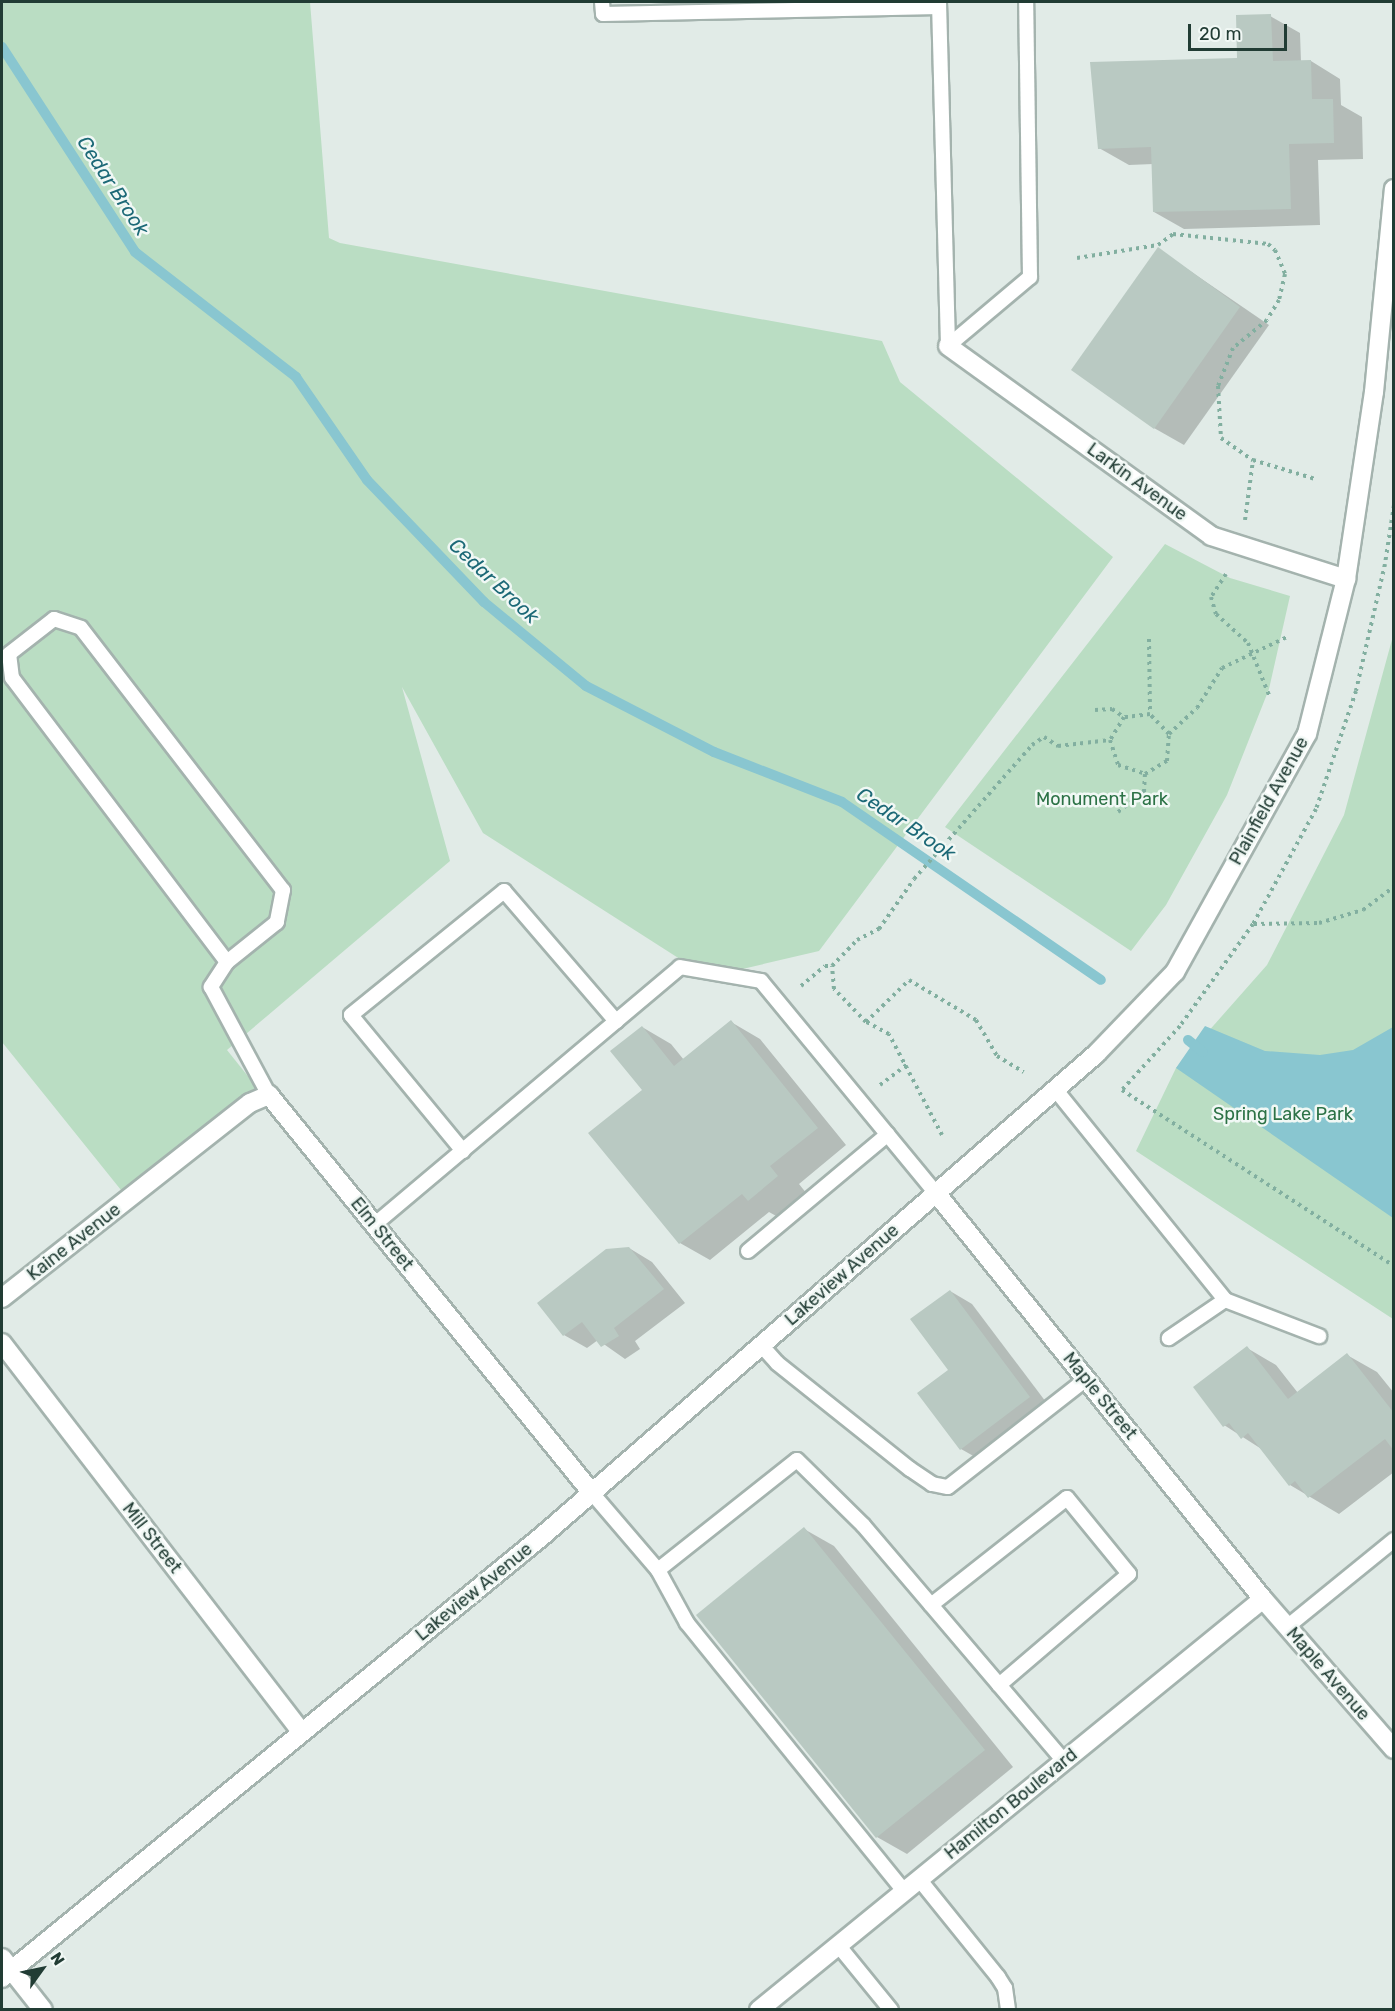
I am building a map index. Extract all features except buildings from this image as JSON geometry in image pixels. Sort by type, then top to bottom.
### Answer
[{"type":"street","name":"Plainfield Avenue","points":[[936,1193],[1096,1054],[1175,972],[1307,734],[1346,579],[1387,319],[1393,196]]},
{"type":"street","name":"Larkin Avenue","points":[[948,346],[1211,536],[1346,579]]},
{"type":"street","name":"Kaine Avenue","points":[[2,1298],[250,1103],[269,1095]]},
{"type":"street","name":"Elm Street","points":[[269,1095],[592,1493]]},
{"type":"street","name":"Lakeview Avenue","points":[[5,1969],[302,1732],[592,1493],[936,1193]]},
{"type":"street","name":"Maple Street","points":[[936,1193],[1263,1599]]},
{"type":"street","name":"Mill Street","points":[[2,1343],[302,1732]]},
{"type":"street","name":"Maple Avenue","points":[[1263,1599],[1394,1749]]},
{"type":"street","name":"Hamilton Boulevard","points":[[759,2010],[1263,1599]]},
{"type":"street","points":[[5,1969],[43,2010]]},
{"type":"lane","points":[[602,2],[603,14],[939,4],[948,346]]},
{"type":"lane","points":[[948,346],[1030,278],[1026,2]]},
{"type":"lane","points":[[227,962],[12,678],[5,656],[54,619],[81,628],[283,891],[277,922],[227,962],[211,987],[269,1095]]},
{"type":"lane","points":[[463,1151],[351,1015],[504,891],[616,1021]]},
{"type":"lane","points":[[374,1225],[680,968],[762,981],[936,1193]]},
{"type":"lane","points":[[1055,1089],[1225,1300],[1319,1336]]},
{"type":"lane","points":[[748,1251],[888,1134]]},
{"type":"lane","points":[[1169,1338],[1225,1300]]},
{"type":"lane","points":[[761,1345],[777,1362],[910,1470],[932,1485],[948,1487],[1086,1379]]},
{"type":"lane","points":[[658,1570],[797,1460],[863,1525],[1064,1761]]},
{"type":"lane","points":[[592,1493],[658,1570],[687,1623],[904,1891]]},
{"type":"lane","points":[[931,1605],[1066,1498],[1129,1574],[999,1685]]},
{"type":"lane","points":[[1287,1627],[1394,1540]]},
{"type":"lane","points":[[919,1879],[998,1977],[1005,1988],[1008,2010]]},
{"type":"lane","points":[[838,1945],[891,2010]]},
{"type":"path","points":[[1077,258],[1158,245],[1173,234],[1268,244],[1275,250],[1285,274],[1280,300],[1267,320],[1233,348],[1218,386],[1221,438],[1253,460],[1315,479]]},
{"type":"path","points":[[1245,527],[1246,494],[1253,460]]},
{"type":"path","points":[[1226,574],[1210,597],[1215,614],[1248,643],[1269,695]]},
{"type":"path","points":[[1124,717],[1110,740],[1118,765],[1145,774],[1167,761],[1169,734],[1197,708],[1222,668],[1252,656],[1287,637]]},
{"type":"path","points":[[1149,639],[1150,714],[1169,734]]},
{"type":"path","points":[[1095,710],[1112,709],[1124,717],[1150,714]]},
{"type":"path","points":[[801,986],[825,966],[832,966],[856,940],[879,929],[943,844],[989,791],[1044,736],[1059,746],[1110,740]]},
{"type":"path","points":[[1118,812],[1144,792],[1145,774]]},
{"type":"path","points":[[1253,924],[1319,923],[1363,910],[1394,887]]},
{"type":"path","points":[[832,966],[834,989],[866,1022],[889,1034],[908,1064],[942,1135]]},
{"type":"path","points":[[866,1022],[909,980],[976,1020],[997,1056],[1024,1072]]},
{"type":"path","points":[[880,1085],[908,1064]]},
{"type":"path","points":[[1122,1090],[1394,1266]]},
{"type":"green space","points":[[2,2],[310,2],[329,238],[340,243],[882,341],[900,382],[1113,557],[819,951],[708,977],[483,833],[402,687],[450,861],[227,1050],[259,1090],[125,1195],[2,1042]]},
{"type":"green space","name":"Monument Park","points":[[1165,544],[1230,578],[1290,596],[1269,689],[1227,795],[1166,905],[1131,951],[945,827]]},
{"type":"green space","name":"Spring Lake Park","points":[[1393,636],[1393,1319],[1136,1151],[1176,1068],[1267,965],[1344,815]]},
{"type":"water","points":[[1205,1026],[1265,1051],[1320,1055],[1353,1050],[1393,1027],[1393,1218],[1176,1068]]},
{"type":"waterway","name":"Cedar Brook","points":[[2,47],[135,252],[296,377],[367,480],[484,602],[586,686],[714,752],[842,802],[1101,980]]},
{"type":"waterway","name":"Cedar Brook","points":[[1188,1040],[1203,1052]]}]
